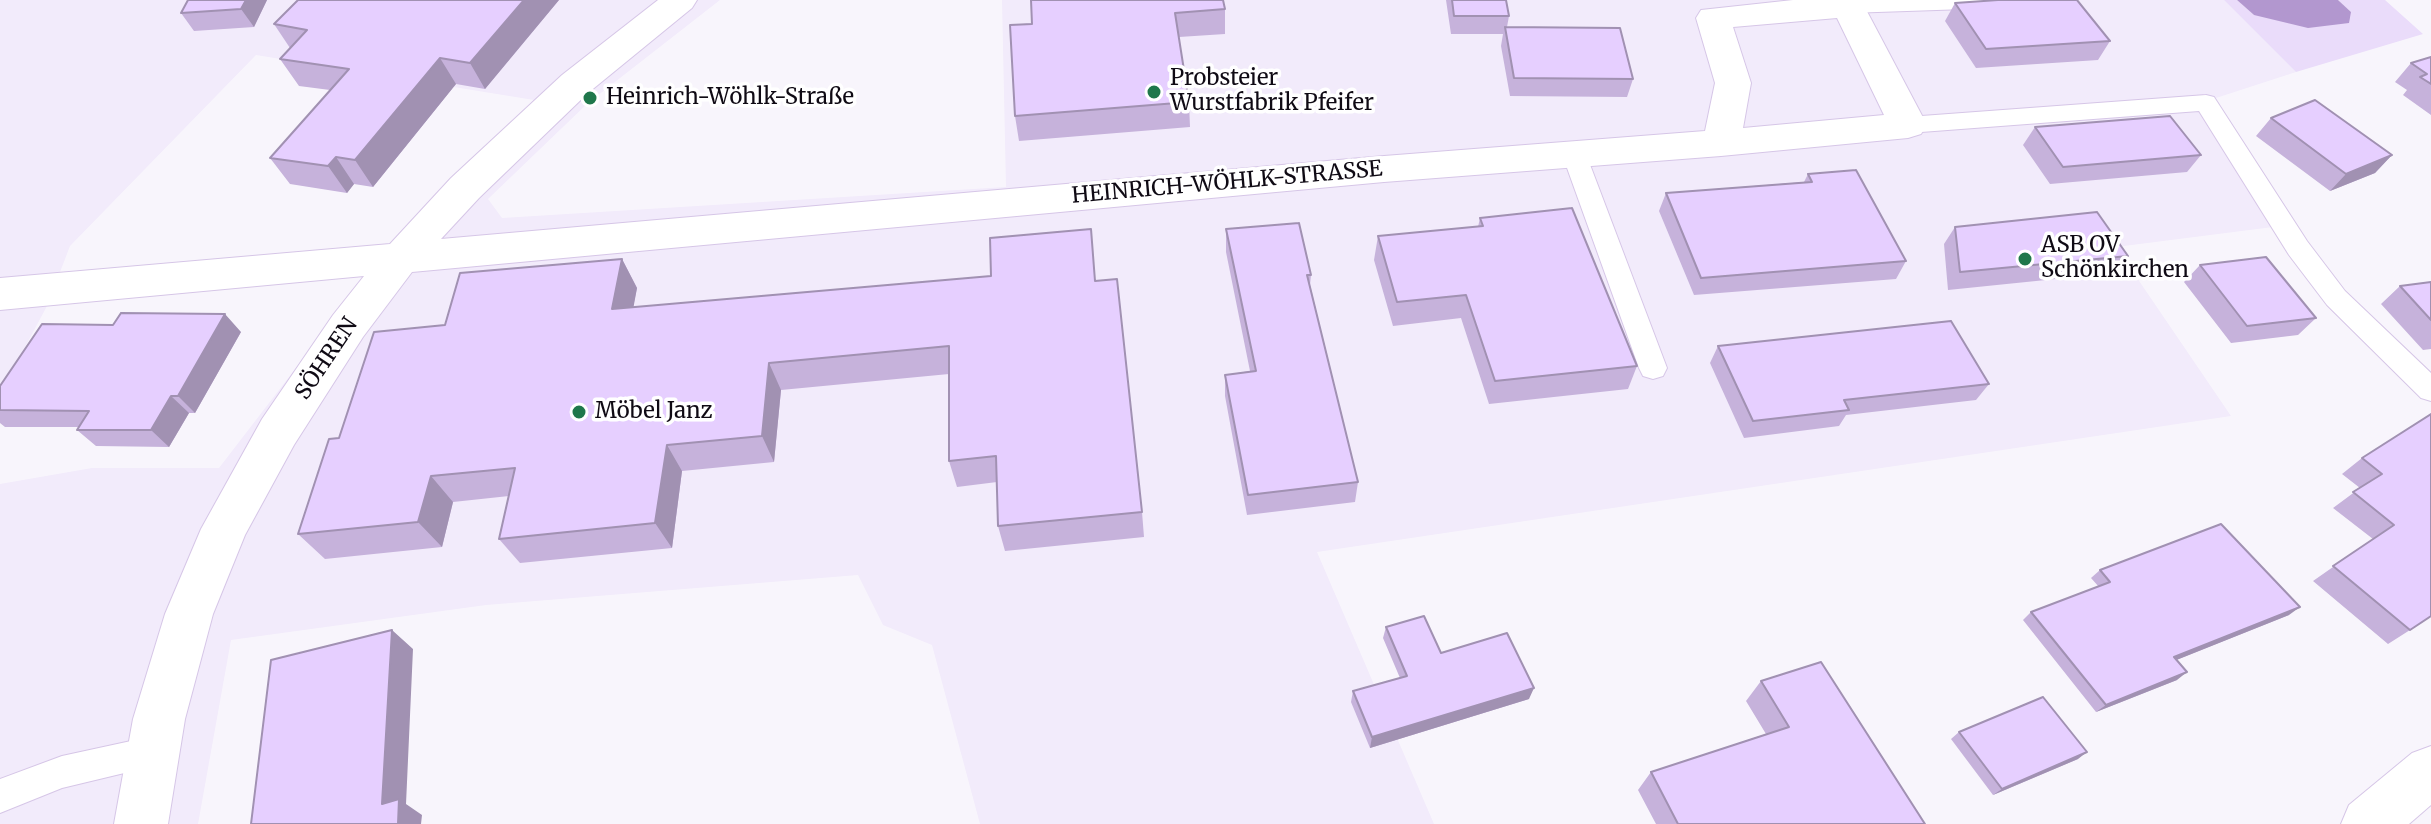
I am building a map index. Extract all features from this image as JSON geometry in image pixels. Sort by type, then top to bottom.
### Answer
[{"type":"street","name":"SÖHREN","points":[[141,824],[159,719],[189,614],[224,529],[278,432],[348,326],[399,260],[502,150],[575,84],[680,0]]},
{"type":"street","points":[[1721,143],[1733,83],[1713,18],[1849,3],[1908,125]]},
{"type":"street","name":"HEINRICH-WÖHLK-STRASSE","points":[[0,294],[1908,125]]},
{"type":"street","points":[[2368,824],[2431,771]]},
{"type":"lane","points":[[1849,3],[2025,0]]},
{"type":"lane","points":[[1908,125],[2206,103],[2298,248],[2336,298],[2431,390]]},
{"type":"lane","points":[[1574,154],[1653,368]]},
{"type":"lane","points":[[0,796],[62,772],[154,752]]},
{"type":"shaded area","points":[[0,0],[720,0],[588,103],[488,199],[502,218],[1006,187],[1002,0],[2224,0],[2296,72],[2216,98],[2221,136],[2273,227],[2116,247],[2231,416],[1317,552],[1434,824],[980,824],[932,645],[883,625],[858,575],[486,605],[231,640],[198,824],[0,824],[0,484],[92,468],[219,468],[389,247],[534,100],[256,55],[70,246],[47,306],[0,394]]},
{"type":"shaded area","points":[[2224,0],[2237,0],[2254,15],[2351,12],[2338,0],[2385,0],[2423,34],[2296,72]]},
{"type":"shaded area","points":[[2237,0],[2338,0],[2351,12],[2349,23],[2308,28],[2254,15]]},
{"type":"building","points":[[188,0],[246,0],[241,9],[181,13]]},
{"type":"building","points":[[298,0],[524,0],[470,63],[440,58],[355,160],[336,157],[328,166],[270,158],[349,69],[280,59],[307,30],[274,24]]},
{"type":"building","points":[[1031,0],[1223,0],[1225,9],[1175,13],[1189,102],[1015,116],[1010,25],[1032,24]]},
{"type":"building","points":[[1452,0],[1506,0],[1509,16],[1454,16]]},
{"type":"building","points":[[2077,0],[2110,41],[1986,49],[1955,3]]},
{"type":"building","points":[[1505,27],[1620,28],[1633,79],[1514,78]]},
{"type":"building","points":[[2431,57],[2431,84],[2420,77],[2427,74],[2411,63]]},
{"type":"building","points":[[2315,100],[2392,155],[2346,174],[2271,118]]},
{"type":"building","points":[[2170,116],[2201,155],[2063,167],[2035,127]]},
{"type":"building","points":[[1856,170],[1906,261],[1701,278],[1666,193],[1812,182],[1808,174]]},
{"type":"building","points":[[1572,208],[1637,366],[1495,381],[1466,295],[1397,302],[1378,236],[1483,226],[1480,218]]},
{"type":"building","name":"ASB OV Schönkirchen","points":[[2097,212],[2128,256],[1960,272],[1955,227]]},
{"type":"building","points":[[1299,223],[1311,275],[1307,275],[1358,482],[1248,495],[1225,375],[1256,371],[1226,229]]},
{"type":"building","name":"Möbel Janz","points":[[1091,229],[1095,281],[1117,279],[1142,512],[998,526],[996,456],[949,461],[949,346],[769,363],[762,436],[667,445],[655,523],[499,539],[515,468],[431,476],[418,522],[298,534],[329,439],[339,438],[374,332],[445,325],[460,273],[622,259],[612,309],[991,276],[990,238]]},
{"type":"building","points":[[2266,257],[2316,318],[2247,326],[2200,265]]},
{"type":"building","points":[[2431,282],[2431,320],[2400,286]]},
{"type":"building","points":[[121,313],[225,314],[178,396],[171,396],[151,430],[77,430],[89,411],[0,410],[0,386],[42,324],[113,325]]},
{"type":"building","points":[[1951,321],[1989,384],[1844,400],[1849,410],[1753,421],[1718,346]]},
{"type":"building","points":[[2431,414],[2431,616],[2410,630],[2333,566],[2394,525],[2353,492],[2382,474],[2362,458]]},
{"type":"building","points":[[2221,524],[2300,607],[2174,657],[2187,672],[2106,705],[2031,612],[2110,582],[2100,570]]},
{"type":"building","points":[[1424,616],[1441,653],[1507,633],[1534,688],[1372,737],[1353,691],[1407,676],[1386,627]]},
{"type":"building","points":[[392,630],[382,804],[399,799],[398,824],[251,824],[271,660]]},
{"type":"building","points":[[1821,662],[1925,824],[1678,824],[1651,772],[1789,727],[1761,681]]},
{"type":"building","points":[[2043,697],[2087,752],[2002,789],[1959,732]]},
{"type":"place","name":"Probsteier Wurstfabrik Pfeifer","points":[[1154,92]]},
{"type":"place","name":"Heinrich-Wöhlk-Straße","points":[[590,98]]},
{"type":"place","name":"ASB OV Schönkirchen","points":[[2025,259]]},
{"type":"place","name":"Möbel Janz","points":[[579,412]]}]
